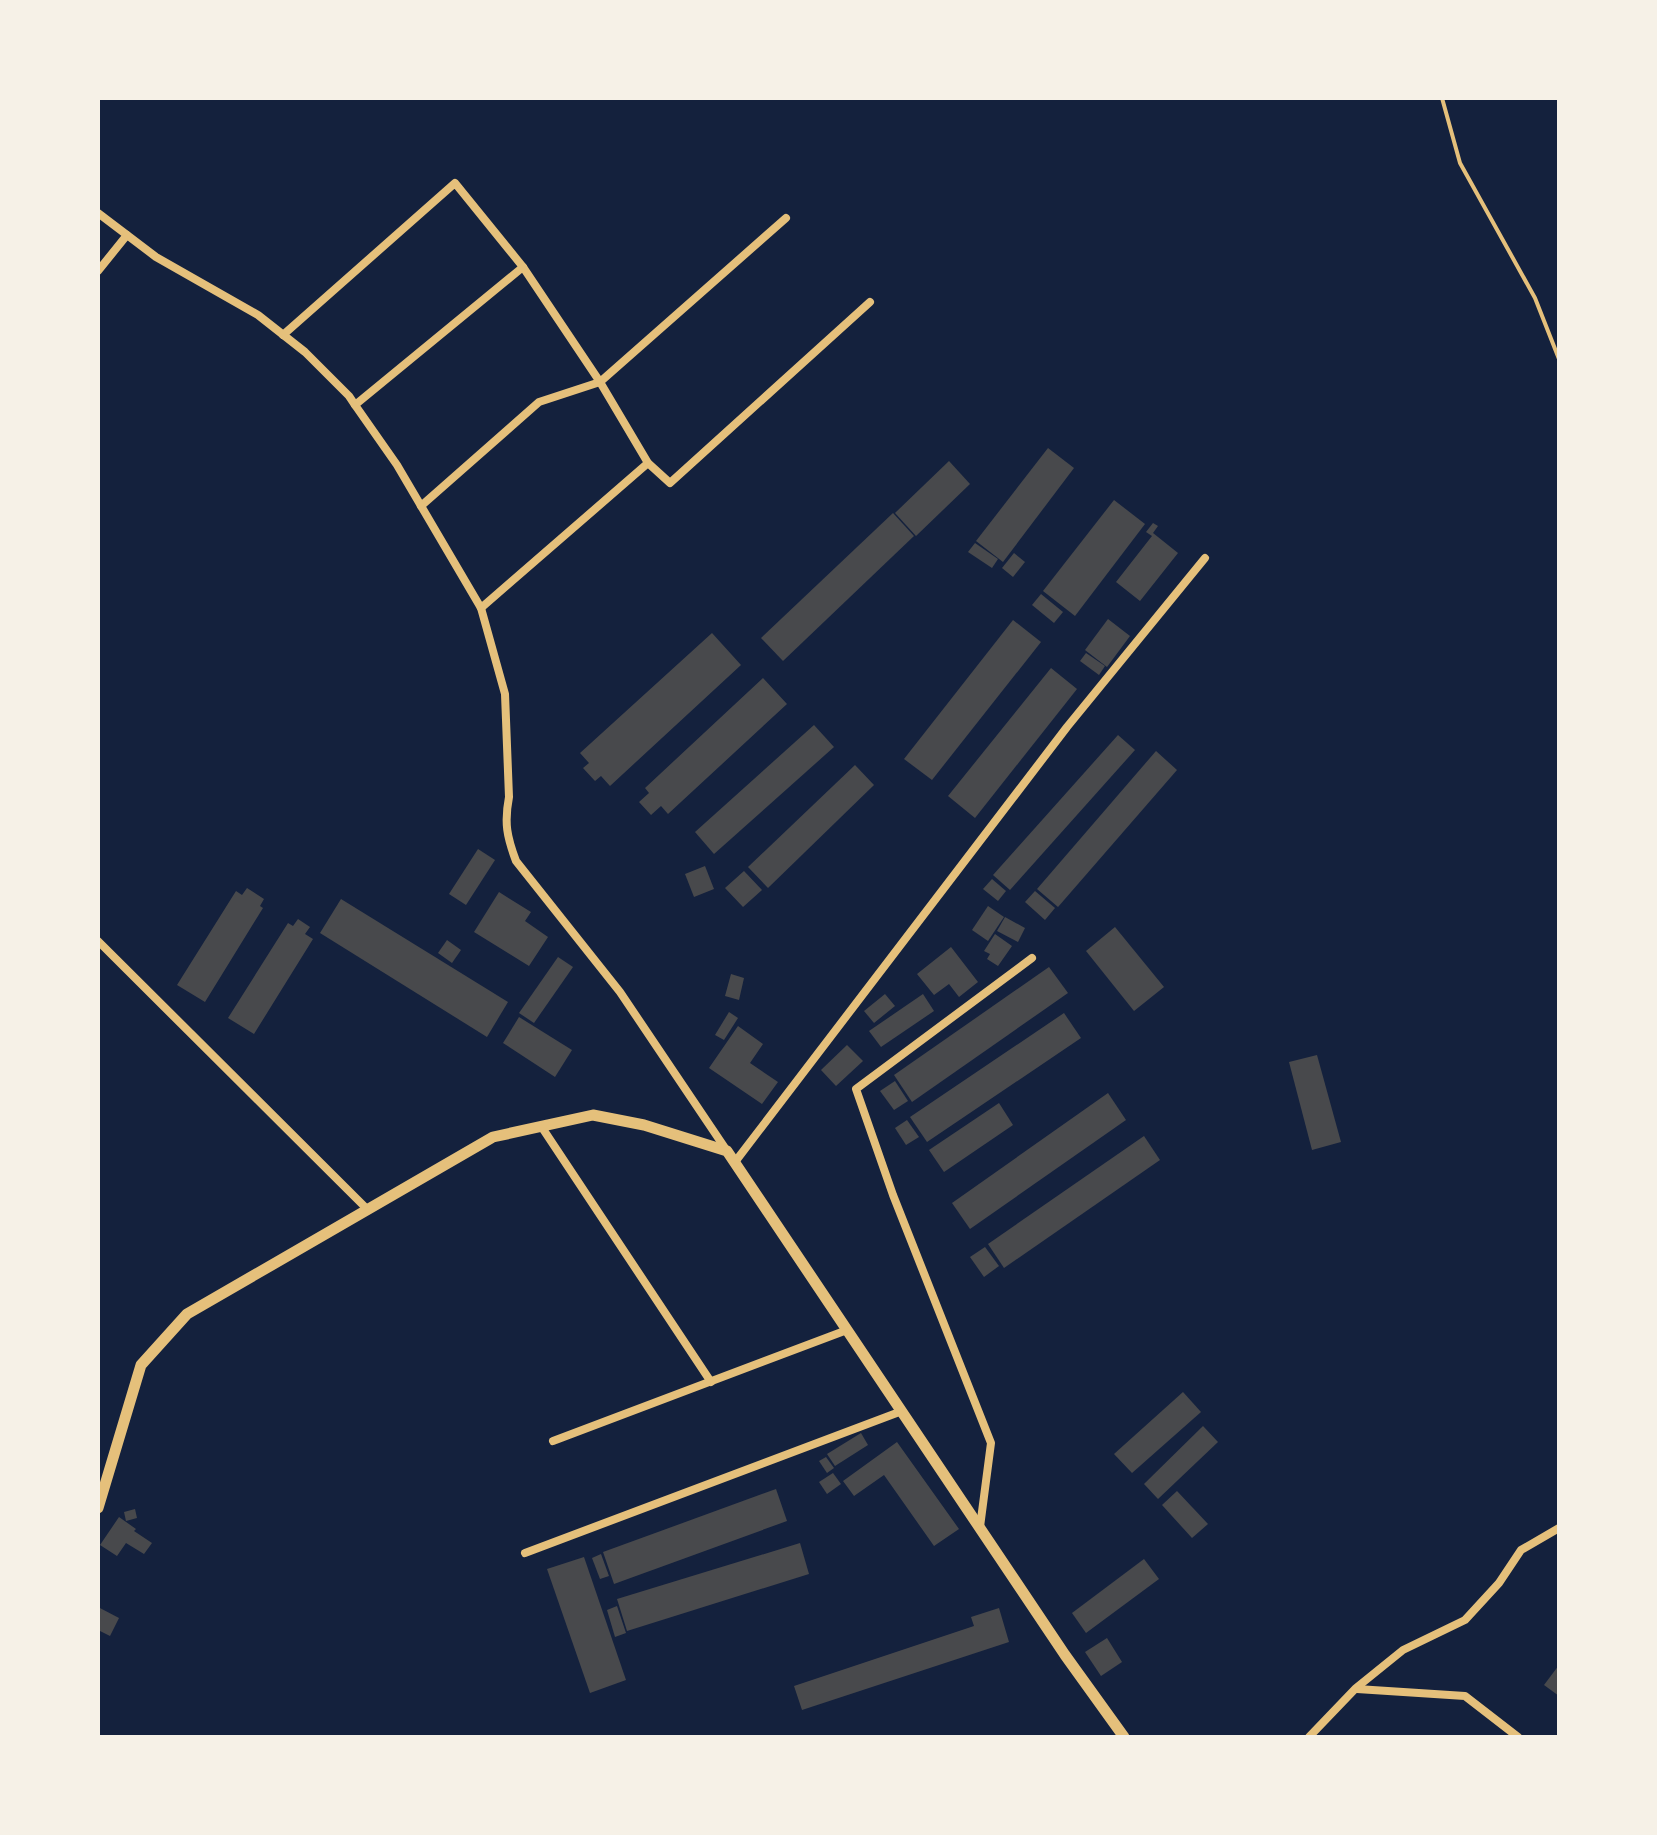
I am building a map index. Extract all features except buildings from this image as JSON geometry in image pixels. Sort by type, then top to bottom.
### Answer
[{"type":"street","points":[[283,335],[455,183],[523,267],[600,382],[648,463],[670,483],[870,302]]},
{"type":"street","points":[[98,213],[156,257],[258,315],[305,352],[349,396],[397,465],[481,608],[505,694],[509,797],[507,835],[516,861],[620,992],[979,1528],[1124,1737]]},
{"type":"street","points":[[421,506],[539,402],[600,382],[786,218]]},
{"type":"street","points":[[98,271],[127,235]]},
{"type":"street","points":[[355,405],[523,267]]},
{"type":"street","points":[[481,608],[648,463]]},
{"type":"street","points":[[735,1162],[1067,727],[1205,558]]},
{"type":"street","points":[[98,941],[368,1210]]},
{"type":"street","points":[[979,1528],[991,1443],[893,1195],[856,1089],[1032,958]]},
{"type":"street","points":[[98,1508],[141,1365],[187,1314],[493,1137],[593,1115],[644,1125],[727,1151]]},
{"type":"street","points":[[541,1126],[711,1382]]},
{"type":"street","points":[[553,1441],[847,1330]]},
{"type":"street","points":[[525,1553],[902,1411]]},
{"type":"street","points":[[1309,1737],[1356,1688],[1403,1650],[1465,1620],[1499,1583],[1521,1550],[1559,1528]]},
{"type":"street","points":[[1356,1688],[1465,1696],[1518,1737]]},
{"type":"lane","points":[[1442,98],[1460,163],[1535,298],[1559,359]]}]
